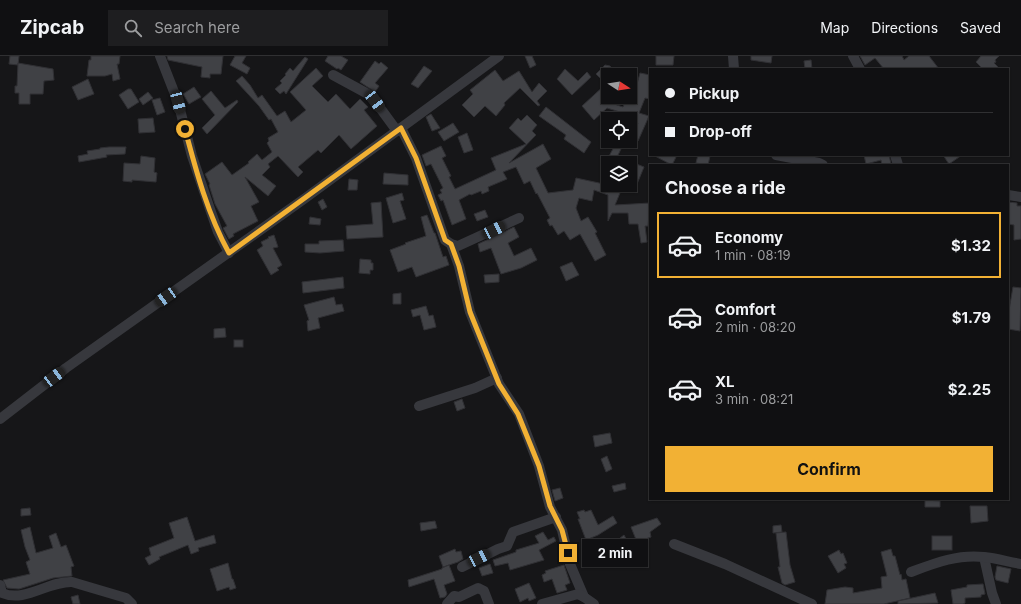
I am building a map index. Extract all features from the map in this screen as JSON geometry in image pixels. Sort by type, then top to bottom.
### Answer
[{"type":"street","points":[[160,56],[178,102],[192,156],[210,212],[229,253]]},
{"type":"street","points":[[0,419],[66,368],[229,253],[500,56]]},
{"type":"street","points":[[733,56],[734,68]]},
{"type":"street","points":[[853,56],[859,68]]},
{"type":"street","points":[[333,75],[368,94],[399,129],[416,158],[445,240],[458,246],[519,218]]},
{"type":"street","points":[[781,156],[821,164]]},
{"type":"street","points":[[1009,195],[1021,197]]},
{"type":"street","points":[[451,244],[459,266],[470,312],[497,378],[518,414],[539,466],[550,506],[562,530],[570,564],[584,597]]},
{"type":"street","points":[[419,406],[475,388],[497,378]]},
{"type":"street","points":[[462,568],[498,549],[507,546],[513,532],[556,517]]},
{"type":"street","points":[[674,544],[725,564],[812,604]]},
{"type":"street","points":[[911,572],[939,562],[965,557],[984,557],[1021,564]]},
{"type":"street","points":[[984,557],[996,604]]},
{"type":"street","points":[[0,585],[2,593],[27,594],[64,582],[72,582],[126,598],[132,604]]},
{"type":"street","points":[[447,604],[454,596],[460,597],[478,588],[484,591],[489,604]]},
{"type":"street","points":[[542,604],[578,594],[594,604]]},
{"type":"building","points":[[10,56],[19,56],[18,65],[9,64]]},
{"type":"building","points":[[91,56],[120,56],[119,64],[117,64],[120,79],[113,81],[112,74],[105,76],[87,76]]},
{"type":"building","points":[[167,56],[223,56],[221,74],[210,74],[210,78],[201,77],[202,67],[168,60]]},
{"type":"building","points":[[235,56],[246,56],[242,63],[250,68],[247,74],[230,65]]},
{"type":"building","points":[[328,56],[341,56],[348,60],[341,70],[325,61]]},
{"type":"building","points":[[525,56],[532,56],[536,65],[530,68]]},
{"type":"building","points":[[656,56],[674,56],[673,65],[656,65]]},
{"type":"building","points":[[751,56],[772,56],[771,63],[751,60]]},
{"type":"building","points":[[860,56],[902,56],[904,60],[909,56],[929,56],[938,68],[883,68],[875,58],[865,65]]},
{"type":"building","points":[[981,56],[999,56],[994,63],[999,68],[982,68],[976,62]]},
{"type":"building","points":[[305,57],[308,59],[286,94],[284,91],[280,94],[275,89],[282,83],[280,81],[290,68],[293,71]]},
{"type":"building","points":[[811,60],[812,68],[805,68],[804,61]]},
{"type":"building","points":[[375,61],[379,64],[381,62],[388,68],[375,83],[379,86],[375,92],[360,82]]},
{"type":"building","points":[[18,63],[53,69],[54,80],[44,81],[43,94],[30,94],[30,104],[19,104],[19,93],[15,93],[15,86],[17,86]]},
{"type":"building","points":[[605,65],[612,68],[602,68]]},
{"type":"building","points":[[424,66],[432,71],[418,88],[411,84]]},
{"type":"building","points":[[316,68],[323,76],[312,86],[328,102],[336,94],[350,109],[360,99],[368,107],[364,110],[377,126],[351,149],[339,135],[321,153],[318,150],[298,167],[303,172],[298,177],[278,156],[268,164],[270,167],[262,175],[276,186],[268,196],[245,177],[259,202],[251,206],[258,221],[233,234],[234,236],[229,239],[223,228],[227,226],[215,204],[209,185],[210,184],[205,174],[222,162],[232,175],[249,163],[248,162],[257,154],[262,160],[272,152],[267,143],[269,141],[268,138],[278,132],[271,119],[269,120],[259,106],[236,81],[242,76],[258,98],[262,95],[277,116],[285,111],[291,122],[306,110],[290,92]]},
{"type":"building","points":[[565,69],[578,81],[587,72],[591,77],[572,95],[557,79]]},
{"type":"building","points":[[601,69],[601,79],[596,74]]},
{"type":"building","points":[[495,70],[503,81],[519,71],[532,92],[539,83],[547,91],[537,101],[540,105],[538,106],[520,88],[504,103],[505,105],[496,116],[485,106],[474,117],[462,105],[473,94],[470,90]]},
{"type":"building","points":[[640,73],[649,75],[649,99],[645,98],[639,113],[649,116],[638,141],[637,112],[620,112],[607,108],[594,120],[582,106],[601,89],[601,104],[614,104],[623,107],[624,104],[637,104],[637,84]]},
{"type":"building","points":[[88,79],[94,94],[78,100],[72,87]]},
{"type":"building","points":[[194,87],[201,97],[189,104],[183,94]]},
{"type":"building","points":[[128,89],[131,89],[139,102],[128,109],[119,95]]},
{"type":"building","points":[[211,91],[225,108],[237,100],[238,102],[207,134],[202,128],[215,115],[202,99]]},
{"type":"building","points":[[148,92],[153,98],[143,105],[139,99]]},
{"type":"building","points":[[160,98],[165,112],[157,115],[152,100]]},
{"type":"building","points":[[546,107],[591,142],[584,153],[564,139],[566,135],[539,116]]},
{"type":"building","points":[[431,114],[440,128],[432,131],[426,117]]},
{"type":"building","points":[[527,115],[537,125],[532,131],[536,135],[509,163],[543,144],[551,159],[536,168],[548,193],[573,190],[576,178],[601,183],[601,192],[620,192],[615,205],[649,203],[648,226],[645,226],[647,242],[641,243],[638,224],[629,224],[628,213],[612,213],[608,221],[608,195],[594,190],[592,201],[579,198],[576,208],[581,221],[588,217],[597,232],[595,233],[606,255],[595,261],[580,234],[570,240],[564,231],[558,235],[552,225],[550,226],[547,220],[550,218],[537,193],[536,194],[530,181],[524,184],[516,167],[503,172],[507,179],[488,187],[489,191],[482,194],[481,191],[471,195],[470,194],[459,200],[466,219],[452,225],[443,200],[441,201],[438,195],[442,193],[440,190],[443,188],[431,164],[426,166],[422,155],[441,146],[446,156],[442,158],[451,176],[449,177],[455,189],[496,170],[491,158],[526,144],[509,128],[518,118],[521,121]]},
{"type":"building","points":[[153,118],[155,132],[139,133],[138,119]]},
{"type":"building","points":[[453,123],[459,132],[444,141],[438,132]]},
{"type":"building","points":[[467,133],[473,150],[464,153],[458,137]]},
{"type":"building","points":[[109,147],[126,147],[125,154],[106,155],[107,157],[79,162],[78,156],[88,154],[87,151]]},
{"type":"building","points":[[613,148],[621,149],[618,156],[609,156]]},
{"type":"building","points":[[141,156],[155,158],[154,172],[157,173],[156,182],[132,180],[132,182],[123,181],[124,163],[140,164]]},
{"type":"building","points":[[655,156],[676,156],[672,164]]},
{"type":"building","points":[[698,156],[710,156],[708,164],[696,163]]},
{"type":"building","points":[[864,156],[889,156],[891,164],[882,164],[881,160],[866,164]]},
{"type":"building","points":[[944,156],[961,156],[949,164]]},
{"type":"building","points":[[637,164],[644,167],[637,184]]},
{"type":"building","points":[[384,173],[408,175],[408,185],[383,184]]},
{"type":"building","points":[[349,179],[358,180],[357,190],[348,190]]},
{"type":"building","points":[[402,193],[404,200],[400,201],[406,219],[393,223],[386,198]]},
{"type":"building","points":[[323,199],[327,207],[322,210],[318,202]]},
{"type":"building","points":[[381,202],[383,237],[347,239],[346,226],[373,224],[371,203]]},
{"type":"building","points":[[1009,202],[1017,203],[1017,206],[1021,206],[1021,239],[1014,240],[1014,225],[1009,224]]},
{"type":"building","points":[[485,210],[488,217],[477,221],[474,214]]},
{"type":"building","points":[[427,215],[443,257],[446,256],[449,265],[416,277],[412,267],[398,272],[390,250],[426,236],[421,217]]},
{"type":"building","points":[[310,217],[321,219],[320,225],[309,224]]},
{"type":"building","points":[[514,227],[519,237],[508,243],[514,256],[531,248],[537,260],[521,268],[501,274],[491,248],[480,252],[478,244]]},
{"type":"building","points":[[274,235],[278,247],[273,248],[282,265],[277,268],[279,270],[271,275],[257,250],[263,246],[261,242]]},
{"type":"building","points":[[343,240],[344,251],[320,253],[305,252],[305,244],[319,244],[319,241]]},
{"type":"building","points":[[360,259],[371,260],[371,263],[373,263],[373,270],[370,270],[370,274],[359,273]]},
{"type":"building","points":[[572,262],[579,275],[566,281],[560,267]]},
{"type":"building","points":[[499,274],[499,282],[485,283],[484,275]]},
{"type":"building","points":[[343,277],[344,288],[303,293],[302,282]]},
{"type":"building","points":[[1013,287],[1021,288],[1020,331],[1009,329],[1009,310]]},
{"type":"building","points":[[401,293],[401,304],[393,304],[393,294]]},
{"type":"building","points":[[334,297],[336,305],[342,304],[344,311],[318,318],[320,328],[308,331],[307,321],[309,320],[304,305]]},
{"type":"building","points":[[426,306],[429,316],[433,315],[436,327],[424,330],[420,315],[413,317],[411,310]]},
{"type":"building","points":[[225,328],[226,337],[214,338],[214,329]]},
{"type":"building","points":[[234,340],[243,340],[243,347],[234,347]]},
{"type":"building","points":[[462,399],[465,408],[457,411],[454,402]]},
{"type":"building","points":[[610,433],[612,443],[595,447],[593,436]]},
{"type":"building","points":[[607,456],[612,469],[606,472],[601,459]]},
{"type":"building","points":[[625,483],[626,489],[614,492],[612,486]]},
{"type":"building","points":[[560,488],[563,498],[555,501],[552,490]]},
{"type":"building","points":[[925,500],[940,501],[940,507],[925,507]]},
{"type":"building","points":[[970,506],[987,506],[988,521],[971,523]]},
{"type":"building","points":[[30,508],[31,515],[21,516],[21,509]]},
{"type":"building","points":[[584,510],[585,512],[591,510],[598,525],[613,516],[617,523],[598,535],[586,540],[577,512]]},
{"type":"building","points":[[187,517],[195,541],[214,535],[216,543],[198,548],[199,551],[191,554],[188,545],[159,557],[160,559],[149,565],[145,558],[151,555],[149,548],[174,538],[169,523]]},
{"type":"building","points":[[657,518],[661,524],[650,532],[651,537],[637,542],[631,527]]},
{"type":"building","points":[[435,521],[437,528],[421,531],[420,523]]},
{"type":"building","points":[[781,525],[782,532],[773,533],[773,526]]},
{"type":"building","points":[[30,527],[36,553],[53,548],[49,536],[56,533],[61,547],[66,545],[74,566],[71,567],[72,576],[53,578],[19,589],[7,588],[3,580],[30,574],[26,562],[30,560],[21,530]]},
{"type":"building","points":[[543,532],[548,540],[554,537],[556,541],[539,550],[544,560],[510,570],[508,563],[495,566],[493,560],[516,552],[516,550],[539,543],[535,536]]},
{"type":"building","points":[[786,532],[790,565],[795,582],[785,585],[782,583],[778,567],[780,567],[776,533]]},
{"type":"building","points":[[624,535],[629,544],[627,545],[633,558],[626,561],[623,557],[621,559],[611,545]]},
{"type":"building","points":[[932,536],[952,536],[952,550],[932,550]]},
{"type":"building","points":[[455,549],[456,552],[461,551],[463,559],[443,567],[439,556]]},
{"type":"building","points":[[891,549],[893,556],[895,556],[902,580],[906,579],[910,598],[884,604],[825,604],[827,590],[845,587],[853,588],[853,593],[882,588],[881,577],[887,576],[881,552]]},
{"type":"building","points":[[839,550],[841,554],[843,553],[847,563],[844,564],[846,568],[838,573],[828,556]]},
{"type":"building","points":[[228,563],[236,588],[230,590],[229,587],[217,591],[210,569]]},
{"type":"building","points":[[490,564],[493,573],[482,576],[479,568]]},
{"type":"building","points":[[449,565],[455,581],[444,585],[447,594],[445,597],[440,598],[434,579],[409,587],[408,580],[442,569]]},
{"type":"building","points":[[564,565],[570,583],[565,585],[567,590],[557,593],[552,579],[544,582],[542,575],[546,573],[545,571]]},
{"type":"building","points":[[997,566],[1011,569],[1008,583],[996,580],[995,577]]},
{"type":"building","points":[[529,583],[536,598],[529,601],[528,598],[520,602],[515,589]]},
{"type":"building","points":[[983,584],[985,594],[981,595],[981,597],[965,598],[965,603],[963,604],[953,604],[951,590],[967,587],[967,585]]},
{"type":"building","points":[[935,593],[938,603],[898,604],[898,601]]},
{"type":"building","points":[[78,595],[80,604],[73,604],[71,597]]},
{"type":"route","points":[[185,129],[202,188],[218,232],[229,253],[401,128],[416,158],[445,240],[451,244],[459,266],[470,312],[499,384],[518,414],[539,466],[550,506],[562,530],[568,553]]}]
